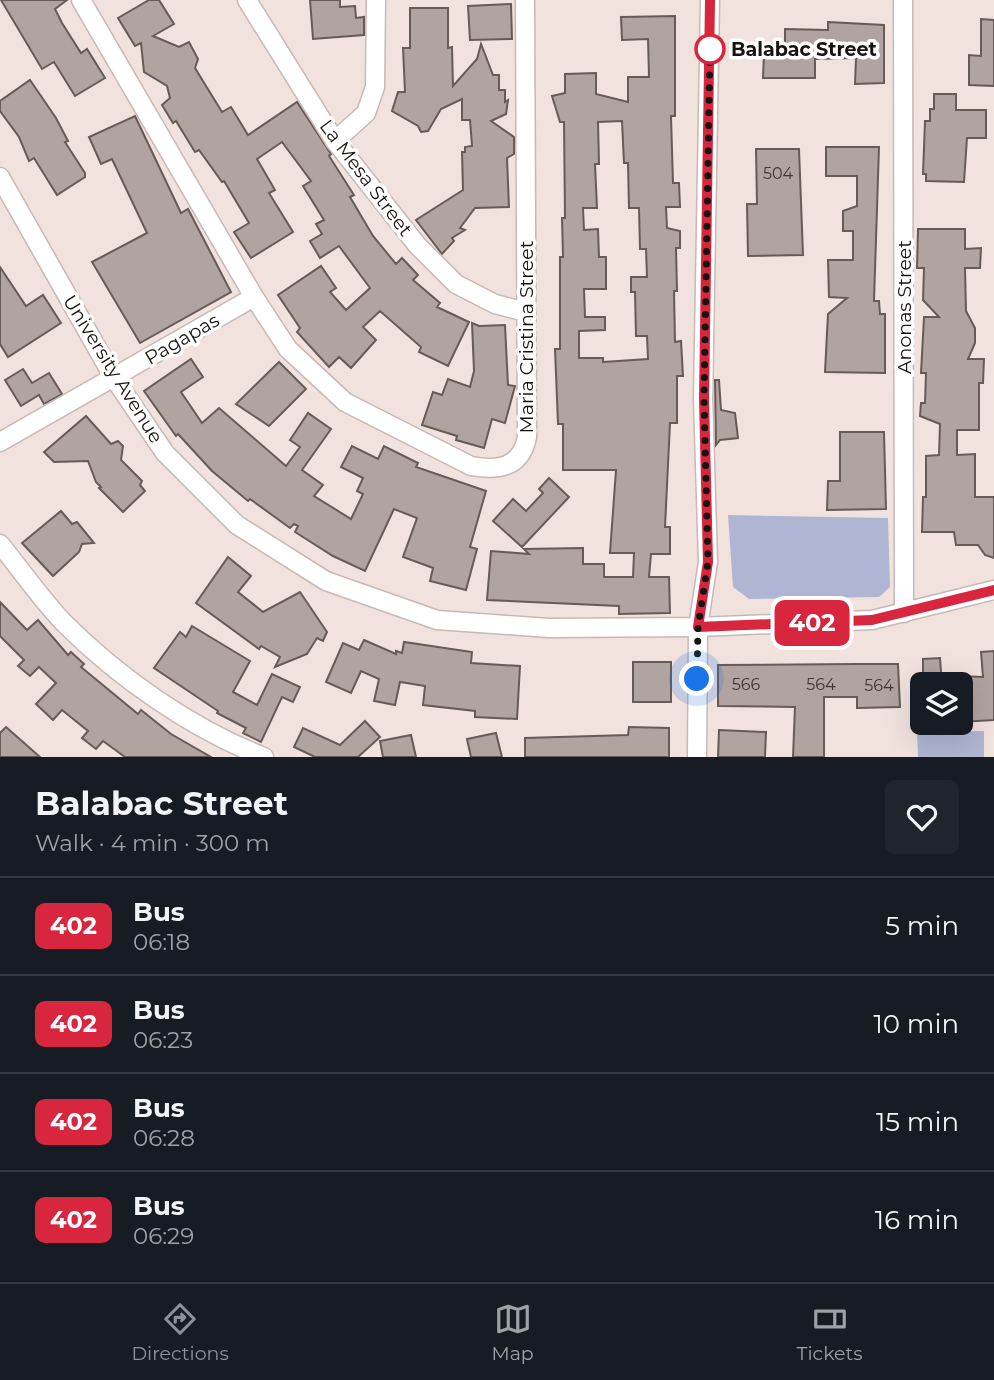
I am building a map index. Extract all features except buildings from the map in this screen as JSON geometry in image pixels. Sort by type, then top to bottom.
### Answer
[{"type":"street","name":"La Mesa Street","points":[[247,0],[335,141],[417,245],[456,284],[495,304],[526,312]]},
{"type":"street","points":[[335,141],[366,113],[375,87],[376,0]]},
{"type":"street","name":"Maria Cristina Street","points":[[88,2],[254,297],[288,349],[345,402],[471,466],[488,469],[504,466],[524,453],[527,437],[526,0]]},
{"type":"street","points":[[697,757],[698,627],[708,562],[704,399],[710,0]]},
{"type":"street","name":"Anonas Street","points":[[903,0],[904,613]]},
{"type":"street","name":"University Avenue","points":[[0,177],[114,377],[165,453],[237,525],[326,581],[436,620],[549,628],[698,627],[872,620],[994,590]]},
{"type":"street","name":"Pagapas","points":[[0,442],[254,297]]},
{"type":"street","points":[[0,544],[62,621],[88,645],[156,698],[204,727],[264,757]]},
{"type":"shaded area","points":[[728,515],[888,518],[890,587],[879,597],[749,599],[733,587]]},
{"type":"shaded area","points":[[973,731],[984,731],[984,757],[918,757],[917,735],[973,735]]},
{"type":"bus line","name":"402","points":[[710,0],[704,399],[708,562],[698,627],[872,620],[994,590]]},
{"type":"place","name":"Balabac Street","points":[[710,49]]},
{"type":"route","points":[[697,679],[698,627],[708,562],[704,399],[710,49]]}]
